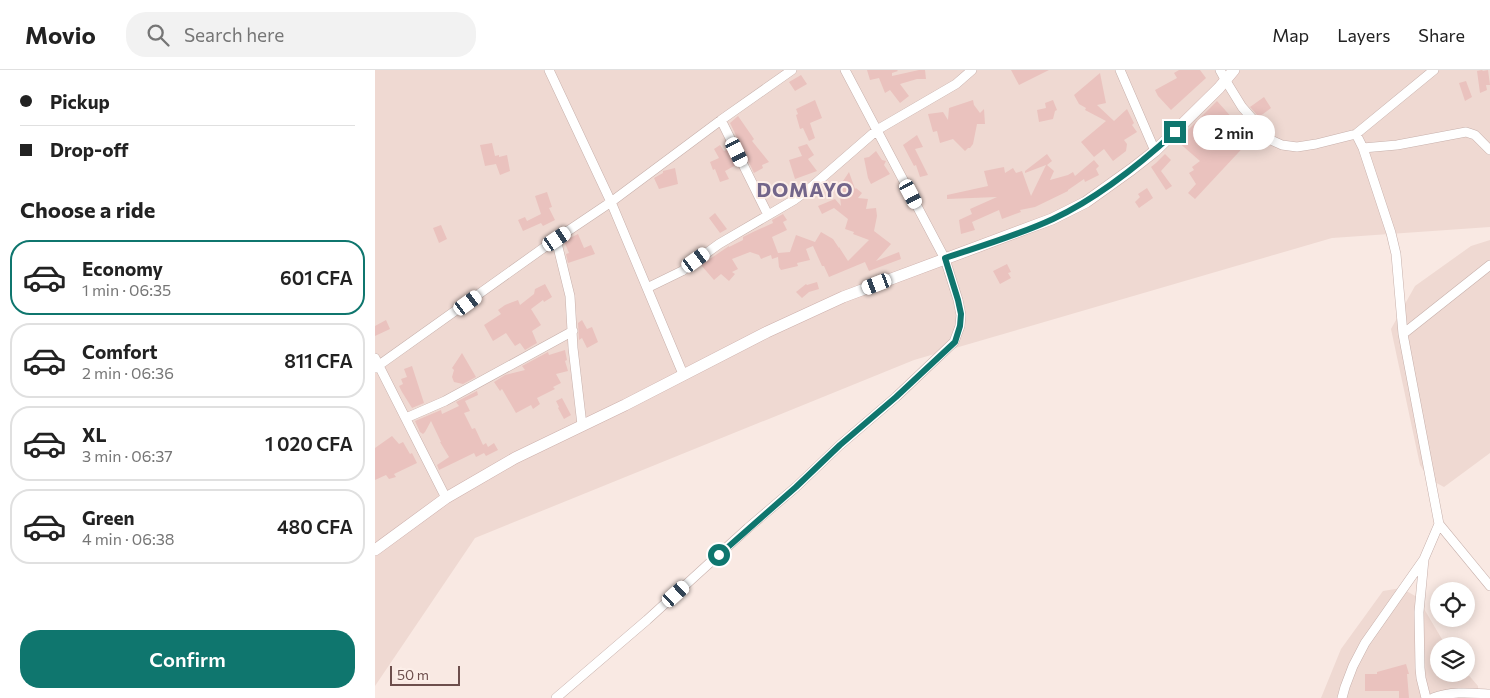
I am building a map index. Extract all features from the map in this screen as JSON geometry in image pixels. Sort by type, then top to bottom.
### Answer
[{"type":"main road","points":[[375,550],[446,498],[515,458],[767,332],[843,297],[1052,220],[1086,202],[1155,150],[1226,81],[1234,70]]},
{"type":"street","points":[[549,70],[611,202],[683,374]]},
{"type":"street","points":[[446,498],[406,418],[376,364],[611,202],[792,70]]},
{"type":"street","points":[[556,698],[647,620],[955,342],[960,326],[961,314],[945,258],[845,70]]},
{"type":"street","points":[[647,288],[682,271],[719,244],[809,189],[877,130],[956,84],[972,70]]},
{"type":"street","points":[[1120,70],[1155,150]]},
{"type":"street","points":[[1220,70],[1242,107],[1271,140],[1282,146],[1297,147],[1355,134],[1434,70]]},
{"type":"street","points":[[721,120],[768,215]]},
{"type":"street","points":[[1363,148],[1397,145],[1466,132],[1475,135],[1490,150]]},
{"type":"street","points":[[1355,134],[1363,148],[1396,254],[1403,334],[1439,524],[1490,586]]},
{"type":"street","points":[[557,239],[570,296],[582,425]]},
{"type":"street","points":[[1403,334],[1490,265]]},
{"type":"street","points":[[406,418],[445,401],[573,331]]},
{"type":"street","points":[[1342,698],[1353,666],[1365,643],[1423,559],[1439,524]]},
{"type":"street","points":[[1423,559],[1419,612],[1420,668],[1426,698]]},
{"type":"street","points":[[1433,698],[1441,695],[1461,693],[1490,694]]},
{"type":"shaded area","points":[[375,70],[1490,70],[1490,227],[1332,238],[914,360],[475,538],[375,686]]},
{"type":"shaded area","points":[[1490,240],[1490,453],[1444,487],[1429,479],[1420,465],[1391,329],[1415,286],[1471,246]]},
{"type":"shaded area","points":[[1401,588],[1417,597],[1430,619],[1430,627],[1435,627],[1441,637],[1430,637],[1430,682],[1475,682],[1478,686],[1478,698],[1321,698],[1341,649],[1383,591]]},
{"type":"building","points":[[867,70],[898,71],[892,73],[892,76],[925,70],[926,79],[917,79],[900,84],[909,96],[900,103],[890,90],[885,93],[879,78],[870,80]]},
{"type":"building","points":[[1011,70],[1049,70],[1019,85]]},
{"type":"building","points":[[1179,70],[1200,70],[1206,78],[1171,110],[1155,90],[1177,78],[1174,73]]},
{"type":"building","points":[[1488,70],[1490,85],[1486,85],[1487,90],[1480,93],[1477,71]]},
{"type":"building","points":[[1100,73],[1106,103],[1097,105],[1114,121],[1127,109],[1134,123],[1132,125],[1137,132],[1124,140],[1127,144],[1126,151],[1113,161],[1104,149],[1094,157],[1081,142],[1106,121],[1085,110],[1086,108],[1079,104],[1074,95]]},
{"type":"building","points":[[801,75],[807,84],[795,91],[789,82]]},
{"type":"building","points":[[1466,81],[1472,97],[1465,101],[1459,83]]},
{"type":"building","points":[[1264,97],[1271,108],[1259,117],[1250,107]]},
{"type":"building","points":[[815,100],[822,118],[810,123],[815,138],[809,141],[803,128],[800,129],[796,109]]},
{"type":"building","points":[[973,100],[980,113],[984,109],[985,124],[977,124],[973,144],[970,148],[965,151],[953,139],[940,143],[937,131],[933,132],[928,114],[943,112],[948,120],[949,108]]},
{"type":"building","points":[[1053,100],[1057,110],[1053,119],[1039,122],[1037,110],[1046,108],[1045,103]]},
{"type":"building","points":[[1217,101],[1251,139],[1195,199],[1188,193],[1196,184],[1189,173],[1194,170],[1192,167],[1200,161],[1177,141]]},
{"type":"building","points":[[738,116],[754,139],[752,141],[769,162],[762,165],[763,168],[754,173],[730,123]]},
{"type":"building","points":[[917,135],[923,147],[915,149],[928,175],[920,177],[916,165],[914,166],[903,145]]},
{"type":"building","points":[[492,143],[495,156],[507,155],[510,171],[500,175],[496,164],[485,166],[480,145]]},
{"type":"building","points":[[807,144],[814,155],[808,159],[817,171],[795,179],[789,160],[802,156],[798,147]]},
{"type":"building","points":[[720,145],[724,151],[729,149],[736,165],[725,171],[729,179],[720,182],[710,162],[719,158],[714,149]]},
{"type":"building","points":[[876,151],[882,160],[886,161],[884,165],[890,174],[871,184],[864,158],[869,157]]},
{"type":"building","points":[[1047,154],[1052,161],[1047,165],[1054,171],[1050,180],[1073,172],[1075,176],[1094,160],[1099,166],[1096,169],[1099,175],[1085,182],[1084,179],[1068,191],[1035,207],[1020,210],[1021,212],[1002,219],[999,210],[972,222],[975,230],[961,234],[959,220],[972,214],[970,209],[997,197],[947,199],[947,195],[988,186],[984,171],[1004,167],[1005,173],[1013,168],[1016,173],[1022,171],[1031,196],[1046,165],[1025,173],[1025,171]]},
{"type":"building","points":[[1165,154],[1171,160],[1161,171],[1172,186],[1166,190],[1151,167]]},
{"type":"building","points":[[675,168],[678,184],[659,189],[654,178],[663,173],[663,171]]},
{"type":"building","points":[[849,172],[855,189],[862,193],[858,198],[868,199],[866,209],[876,208],[877,216],[874,231],[891,244],[876,261],[899,252],[901,259],[869,271],[865,262],[829,277],[813,246],[806,249],[810,260],[797,263],[798,266],[781,270],[778,257],[772,259],[771,255],[761,259],[759,255],[750,252],[732,259],[738,269],[732,272],[735,274],[729,281],[721,274],[714,280],[701,265],[729,246],[743,240],[743,237],[773,223],[772,220],[783,214],[787,220],[783,222],[787,230],[772,237],[778,253],[790,252],[796,235],[815,242],[821,232],[833,239],[848,261],[869,240],[845,229],[848,219],[834,208],[822,214],[818,206],[835,199],[841,206],[839,187]]},
{"type":"building","points":[[1147,188],[1153,198],[1139,208],[1135,202],[1140,197],[1138,194]]},
{"type":"building","points":[[547,192],[552,207],[549,208],[555,220],[543,226],[541,223],[523,231],[518,220],[525,217],[527,221],[541,214],[535,196]]},
{"type":"building","points":[[715,213],[727,229],[720,233],[709,218]]},
{"type":"building","points":[[441,225],[447,239],[439,243],[433,228]]},
{"type":"building","points":[[578,234],[584,248],[591,245],[595,254],[568,263],[566,254],[569,253],[564,241]]},
{"type":"building","points":[[1007,264],[1011,272],[1008,273],[1011,278],[1000,284],[993,271]]},
{"type":"building","points":[[817,282],[819,289],[809,292],[802,298],[796,292],[806,284]]},
{"type":"building","points":[[545,284],[552,297],[544,302],[543,300],[531,309],[541,325],[532,331],[537,343],[525,350],[520,343],[515,346],[506,333],[493,341],[484,325],[501,314],[498,310],[505,305],[518,300],[520,305],[534,294],[535,289]]},
{"type":"building","points":[[386,320],[390,329],[375,336],[375,326]]},
{"type":"building","points":[[582,320],[587,329],[592,327],[598,342],[587,348],[582,338],[579,340],[578,323]]},
{"type":"building","points":[[565,350],[567,360],[565,361],[568,371],[556,374],[561,383],[553,387],[555,389],[537,398],[540,404],[533,409],[531,405],[516,413],[502,389],[500,391],[494,382],[505,375],[525,370],[522,366],[548,352],[549,355]]},
{"type":"building","points":[[462,353],[476,377],[463,384],[454,382],[452,377],[454,370],[452,368]]},
{"type":"building","points":[[412,366],[424,403],[412,408],[399,386],[403,384],[401,379],[407,377],[404,369]]},
{"type":"building","points":[[477,391],[478,395],[465,401],[470,411],[464,413],[472,429],[475,428],[483,445],[486,443],[488,447],[494,443],[498,450],[486,456],[484,453],[476,457],[474,453],[439,470],[437,465],[449,457],[431,421],[423,434],[420,432],[415,421],[441,410],[442,414],[459,406],[456,402]]},
{"type":"building","points":[[562,398],[571,415],[564,419],[556,401]]},
{"type":"building","points":[[392,436],[399,444],[403,442],[417,463],[394,474],[396,477],[389,479],[386,475],[375,480],[375,448]]},
{"type":"building","points":[[1406,664],[1409,674],[1407,674],[1409,698],[1399,698],[1399,691],[1365,691],[1365,674],[1377,674],[1377,672]]},
{"type":"district","name":"DOMAYO","points":[[805,190]]},
{"type":"route","points":[[719,555],[955,342],[960,326],[961,314],[945,258],[1052,220],[1086,202],[1132,169],[1175,132]]}]
